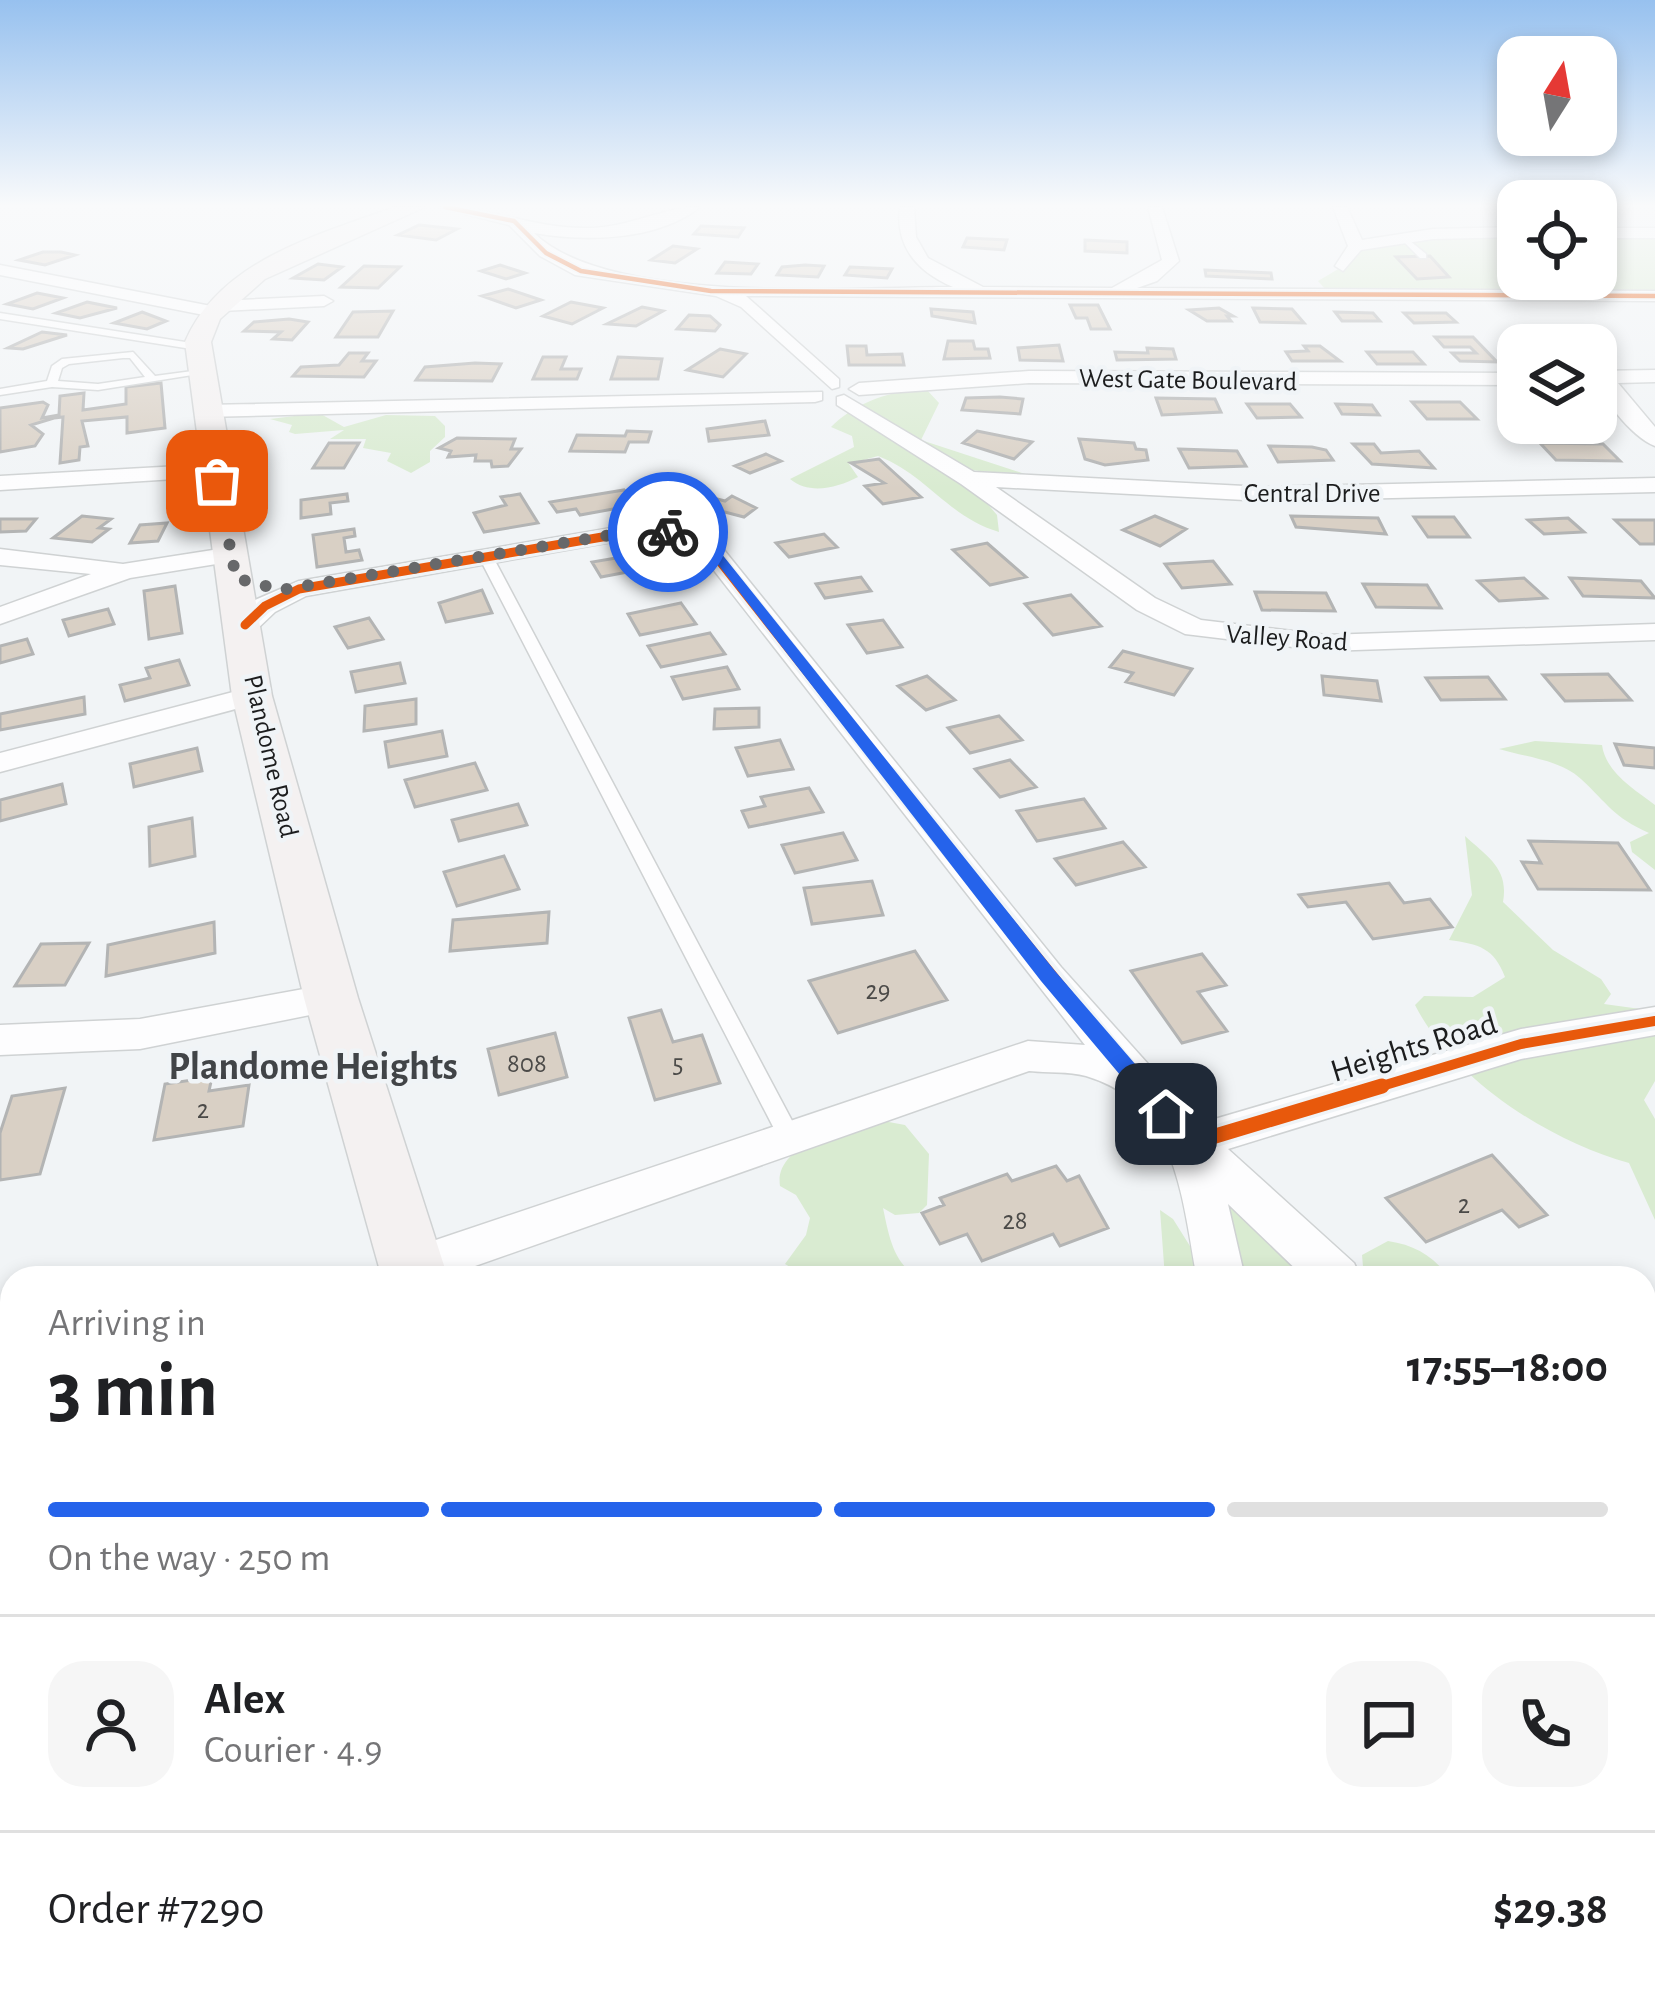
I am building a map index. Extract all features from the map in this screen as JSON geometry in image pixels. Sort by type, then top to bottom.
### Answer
[{"type":"main road","points":[[191,355],[200,331],[228,301]]},
{"type":"main road","name":"Plandome Road","points":[[191,355],[238,586],[252,697],[331,998],[411,1266]]},
{"type":"street","points":[[172,301],[217,309],[324,301]]},
{"type":"street","name":"Valley Road","points":[[758,301],[838,392],[1146,604],[1196,628],[1326,643],[1655,632]]},
{"type":"street","points":[[1617,377],[1655,376]]},
{"type":"street","name":"West Gate Boulevard","points":[[205,411],[651,404],[1029,377],[1497,380]]},
{"type":"street","points":[[1617,398],[1655,439]]},
{"type":"street","points":[[0,483],[215,471]]},
{"type":"street","name":"Central Drive","points":[[969,479],[1264,494],[1655,485]]},
{"type":"street","points":[[0,556],[238,586],[299,589],[623,533],[668,532],[706,545],[1139,1085],[1192,1143],[1324,1266]]},
{"type":"street","points":[[0,616],[125,571]]},
{"type":"street","points":[[238,586],[266,605],[299,589]]},
{"type":"street","points":[[0,763],[252,697]]},
{"type":"street","points":[[1028,1056],[1051,1022],[1048,976]]},
{"type":"street","points":[[0,1040],[140,1034],[331,998]]},
{"type":"street","name":"Heights Road","points":[[1192,1143],[1521,1044],[1655,1021]]},
{"type":"street","points":[[433,1266],[1028,1056],[1093,1061],[1139,1085]]},
{"type":"street","points":[[1192,1143],[1218,1266]]},
{"type":"lane","points":[[0,316],[191,355]]},
{"type":"lane","points":[[52,384],[58,366],[66,361],[191,355]]},
{"type":"lane","points":[[0,392],[52,384],[98,387],[152,380],[191,355]]},
{"type":"lane","points":[[133,356],[152,380]]},
{"type":"lane","points":[[486,556],[790,1138]]},
{"type":"green space","points":[[909,390],[927,390],[939,403],[921,440],[1028,475],[958,469],[997,515],[999,532],[965,516],[910,473],[878,456],[849,464],[858,477],[832,487],[806,487],[790,479],[854,447],[852,436],[831,427],[848,413]]},
{"type":"green space","points":[[319,413],[344,427],[386,415],[435,416],[445,426],[445,437],[430,451],[430,462],[411,473],[387,461],[391,453],[363,448],[366,439],[330,439],[344,430],[295,434],[289,432],[292,425],[270,419]]},
{"type":"green space","points":[[1535,741],[1602,745],[1615,772],[1655,805],[1655,870],[1632,852],[1630,842],[1649,833],[1619,815],[1581,779],[1553,763],[1499,749]]},
{"type":"green space","points":[[1465,836],[1500,872],[1503,902],[1553,950],[1601,979],[1611,994],[1604,1004],[1655,1011],[1655,1081],[1644,1100],[1655,1119],[1655,1220],[1629,1163],[1568,1140],[1507,1104],[1454,1058],[1415,1005],[1424,996],[1473,997],[1505,977],[1484,949],[1449,940],[1472,895]]},
{"type":"green space","points":[[867,1118],[905,1125],[929,1154],[927,1205],[919,1213],[895,1215],[883,1208],[890,1238],[905,1266],[785,1264],[806,1235],[810,1218],[796,1195],[780,1186],[781,1172],[787,1160],[811,1142]]},
{"type":"green space","points":[[1229,1179],[1324,1266],[1222,1266]]},
{"type":"green space","points":[[1160,1210],[1173,1219],[1202,1266],[1164,1266]]},
{"type":"green space","points":[[1388,1241],[1407,1245],[1439,1266],[1363,1266],[1362,1255]]},
{"type":"building","points":[[16,301],[55,301],[33,309],[7,304]]},
{"type":"building","points":[[496,301],[538,301],[516,308]]},
{"type":"building","points":[[87,302],[117,308],[80,318],[56,313]]},
{"type":"building","points":[[571,302],[603,308],[572,324],[543,316]]},
{"type":"building","points":[[1070,305],[1098,305],[1110,329],[1091,329],[1087,318],[1076,318]]},
{"type":"building","points":[[642,307],[663,311],[636,326],[607,324]]},
{"type":"building","points":[[1219,308],[1233,316],[1227,316],[1231,321],[1207,321],[1189,310]]},
{"type":"building","points":[[1253,308],[1292,309],[1304,323],[1260,322]]},
{"type":"building","points":[[931,309],[973,312],[975,323],[932,316]]},
{"type":"building","points":[[393,311],[378,337],[336,337],[353,312]]},
{"type":"building","points":[[142,312],[166,321],[147,329],[114,323]]},
{"type":"building","points":[[1335,312],[1373,313],[1380,321],[1342,321]]},
{"type":"building","points":[[1404,313],[1446,313],[1456,322],[1414,323]]},
{"type":"building","points":[[689,315],[710,316],[720,325],[715,331],[677,329]]},
{"type":"building","points":[[254,322],[308,322],[292,340],[273,339],[281,332],[244,331]]},
{"type":"building","points":[[42,332],[67,335],[23,349],[8,348]]},
{"type":"building","points":[[1435,337],[1473,337],[1497,362],[1460,361],[1452,353],[1476,353],[1470,347],[1444,347]]},
{"type":"building","points":[[948,341],[973,341],[975,349],[988,349],[990,358],[944,359]]},
{"type":"building","points":[[1059,345],[1063,361],[1020,360],[1018,348]]},
{"type":"building","points":[[847,346],[866,346],[867,355],[902,354],[904,365],[849,365]]},
{"type":"building","points":[[1304,346],[1320,346],[1340,361],[1292,361],[1286,352],[1308,351]]},
{"type":"building","points":[[1147,348],[1173,349],[1176,359],[1117,360],[1115,352],[1148,353]]},
{"type":"building","points":[[720,349],[746,354],[723,377],[687,370]]},
{"type":"building","points":[[1367,352],[1413,352],[1424,364],[1377,364]]},
{"type":"building","points":[[349,353],[368,353],[362,361],[376,361],[364,377],[293,376],[301,367],[339,365]]},
{"type":"building","points":[[543,357],[566,357],[561,369],[581,369],[577,379],[533,379]]},
{"type":"building","points":[[618,357],[662,359],[658,379],[611,379]]},
{"type":"building","points":[[501,364],[492,381],[416,380],[425,367]]},
{"type":"building","points":[[161,383],[165,428],[127,433],[127,417],[82,421],[88,446],[80,447],[79,460],[60,463],[63,417],[54,418],[31,425],[43,434],[35,446],[0,452],[0,408],[43,402],[48,405],[42,418],[59,415],[60,396],[84,393],[83,410],[126,404],[126,387]]},
{"type":"building","points":[[966,398],[1023,399],[1020,414],[962,410]]},
{"type":"building","points":[[1156,398],[1215,399],[1221,412],[1162,415]]},
{"type":"building","points":[[1412,402],[1460,402],[1477,419],[1427,419]]},
{"type":"building","points":[[1247,404],[1290,404],[1301,417],[1257,418]]},
{"type":"building","points":[[1336,404],[1372,405],[1379,415],[1342,414]]},
{"type":"building","points":[[765,421],[769,435],[709,441],[707,429]]},
{"type":"building","points":[[627,431],[651,432],[648,442],[629,442],[625,452],[570,451],[577,435],[625,436]]},
{"type":"building","points":[[977,431],[1032,442],[1014,459],[963,443]]},
{"type":"building","points":[[457,438],[515,439],[511,449],[521,449],[508,466],[492,467],[491,461],[475,461],[476,455],[448,457],[451,451],[439,448]]},
{"type":"building","points":[[1079,439],[1134,443],[1136,449],[1146,450],[1148,460],[1105,465],[1085,459]]},
{"type":"building","points":[[329,443],[359,443],[344,468],[313,468]]},
{"type":"building","points":[[1353,444],[1374,444],[1381,453],[1419,451],[1434,468],[1372,464]]},
{"type":"building","points":[[1541,444],[1603,444],[1620,461],[1556,460]]},
{"type":"building","points":[[1269,446],[1326,450],[1333,460],[1278,462]]},
{"type":"building","points":[[1179,449],[1237,451],[1246,466],[1189,468]]},
{"type":"building","points":[[766,454],[781,461],[750,473],[735,466]]},
{"type":"building","points":[[879,459],[921,497],[883,504],[865,486],[884,483],[851,463]]},
{"type":"building","points":[[624,490],[635,505],[580,515],[576,509],[557,512],[550,502]]},
{"type":"building","points":[[347,494],[348,501],[330,503],[331,514],[301,518],[301,500]]},
{"type":"building","points":[[520,494],[538,523],[484,532],[474,513],[506,505],[501,497]]},
{"type":"building","points":[[732,496],[756,508],[744,517],[698,505],[710,497],[725,501]]},
{"type":"building","points":[[82,516],[111,519],[99,528],[109,529],[92,542],[53,538]]},
{"type":"building","points":[[1155,516],[1186,529],[1160,546],[1123,530]]},
{"type":"building","points":[[1291,516],[1378,518],[1386,534],[1296,527]]},
{"type":"building","points":[[1414,517],[1454,517],[1469,537],[1428,537]]},
{"type":"building","points":[[1568,518],[1584,532],[1544,534],[1528,520]]},
{"type":"building","points":[[0,519],[36,519],[26,531],[0,532]]},
{"type":"building","points":[[1615,520],[1655,520],[1655,544],[1640,544]]},
{"type":"building","points":[[167,523],[158,541],[130,543],[140,525]]},
{"type":"building","points":[[354,529],[355,536],[344,538],[346,552],[359,550],[362,560],[317,567],[313,535]]},
{"type":"building","points":[[824,534],[837,547],[789,557],[776,543]]},
{"type":"building","points":[[987,543],[1026,577],[990,585],[953,550]]},
{"type":"building","points":[[640,554],[649,568],[601,577],[592,562]]},
{"type":"building","points":[[1213,561],[1231,584],[1182,588],[1165,564]]},
{"type":"building","points":[[861,577],[871,591],[825,598],[816,584]]},
{"type":"building","points":[[1524,578],[1546,598],[1499,601],[1478,581]]},
{"type":"building","points":[[1570,578],[1641,581],[1655,598],[1583,596]]},
{"type":"building","points":[[1363,584],[1427,585],[1441,608],[1376,607]]},
{"type":"building","points":[[175,586],[182,633],[149,639],[144,591]]},
{"type":"building","points":[[482,590],[492,613],[446,622],[439,603]]},
{"type":"building","points":[[1255,592],[1326,593],[1335,611],[1262,610]]},
{"type":"building","points":[[1071,595],[1101,626],[1053,635],[1025,604]]},
{"type":"building","points":[[681,603],[696,624],[640,635],[628,614]]},
{"type":"building","points":[[108,609],[114,624],[69,636],[63,620]]},
{"type":"building","points":[[369,618],[383,639],[348,648],[335,627]]},
{"type":"building","points":[[883,620],[902,647],[867,653],[848,625]]},
{"type":"building","points":[[710,633],[725,654],[661,667],[648,646]]},
{"type":"building","points":[[27,639],[33,654],[0,663],[0,646]]},
{"type":"building","points":[[1123,651],[1192,669],[1174,695],[1126,682],[1133,673],[1110,667]]},
{"type":"building","points":[[179,660],[189,685],[125,701],[120,685],[150,678],[146,668]]},
{"type":"building","points":[[400,663],[405,683],[356,692],[351,672]]},
{"type":"building","points":[[727,667],[739,689],[683,699],[672,677]]},
{"type":"building","points":[[1608,674],[1631,700],[1565,701],[1543,675]]},
{"type":"building","points":[[927,676],[955,700],[926,710],[898,686]]},
{"type":"building","points":[[1322,676],[1377,681],[1381,701],[1324,695]]},
{"type":"building","points":[[1488,677],[1505,699],[1441,700],[1426,678]]},
{"type":"building","points":[[84,697],[85,714],[0,730],[0,714]]},
{"type":"building","points":[[416,699],[416,724],[364,731],[365,706]]},
{"type":"building","points":[[759,708],[759,727],[714,729],[715,709]]},
{"type":"building","points":[[999,716],[1022,740],[970,753],[948,728]]},
{"type":"building","points":[[442,731],[447,756],[389,767],[385,742]]},
{"type":"building","points":[[780,740],[793,769],[748,776],[736,748]]},
{"type":"building","points":[[1615,744],[1655,748],[1655,768],[1624,765]]},
{"type":"building","points":[[197,748],[202,771],[134,787],[130,764]]},
{"type":"building","points":[[1010,760],[1036,787],[1000,797],[975,769]]},
{"type":"building","points":[[475,763],[487,790],[415,807],[405,780]]},
{"type":"building","points":[[62,784],[66,804],[0,821],[0,800]]},
{"type":"building","points":[[809,788],[823,812],[749,827],[742,811],[765,806],[761,797]]},
{"type":"building","points":[[1084,799],[1105,828],[1037,841],[1017,811]]},
{"type":"building","points":[[518,804],[527,825],[459,841],[452,820]]},
{"type":"building","points":[[192,818],[195,856],[150,866],[149,827]]},
{"type":"building","points":[[843,833],[857,860],[795,873],[782,845]]},
{"type":"building","points":[[1529,841],[1618,843],[1650,890],[1538,889],[1522,862],[1541,863]]},
{"type":"building","points":[[1123,842],[1145,867],[1076,885],[1055,859]]},
{"type":"building","points":[[504,856],[519,889],[457,906],[444,872]]},
{"type":"building","points":[[872,881],[883,915],[812,924],[804,888]]},
{"type":"building","points":[[1389,883],[1404,903],[1430,899],[1452,927],[1373,939],[1346,902],[1308,907],[1299,895]]},
{"type":"building","points":[[549,912],[547,943],[450,951],[453,920]]},
{"type":"building","points":[[214,922],[215,953],[106,976],[108,945]]},
{"type":"building","points":[[89,943],[65,985],[15,986],[41,944]]},
{"type":"building","points":[[915,951],[947,1000],[838,1033],[809,981]]},
{"type":"building","points":[[1202,954],[1226,985],[1198,992],[1227,1031],[1182,1043],[1131,971]]},
{"type":"building","points":[[661,1010],[673,1042],[702,1035],[720,1083],[655,1100],[629,1018]]},
{"type":"building","points":[[555,1033],[567,1077],[499,1095],[488,1049]]},
{"type":"building","points":[[212,1077],[209,1091],[249,1085],[243,1126],[154,1140],[165,1084]]},
{"type":"building","points":[[65,1088],[40,1174],[0,1180],[0,1133],[12,1096]]},
{"type":"building","points":[[1492,1155],[1547,1215],[1519,1227],[1502,1210],[1426,1242],[1386,1198]]},
{"type":"building","points":[[1056,1166],[1067,1181],[1079,1176],[1108,1228],[1060,1246],[1053,1234],[982,1261],[967,1234],[940,1244],[922,1213],[944,1205],[940,1198],[1007,1174],[1012,1181]]},
{"type":"cycle path","points":[[245,625],[265,606],[299,589],[623,533],[668,532],[707,545],[1048,976],[1192,1143],[1521,1044],[1655,1021]]},
{"type":"way so far","points":[[217,481],[236,578],[280,590],[623,533],[668,532]]},
{"type":"district","name":"Plandome Heights","points":[[313,1067]]},
{"type":"route","points":[[668,532],[690,536],[717,556],[1048,976],[1166,1114]]}]
